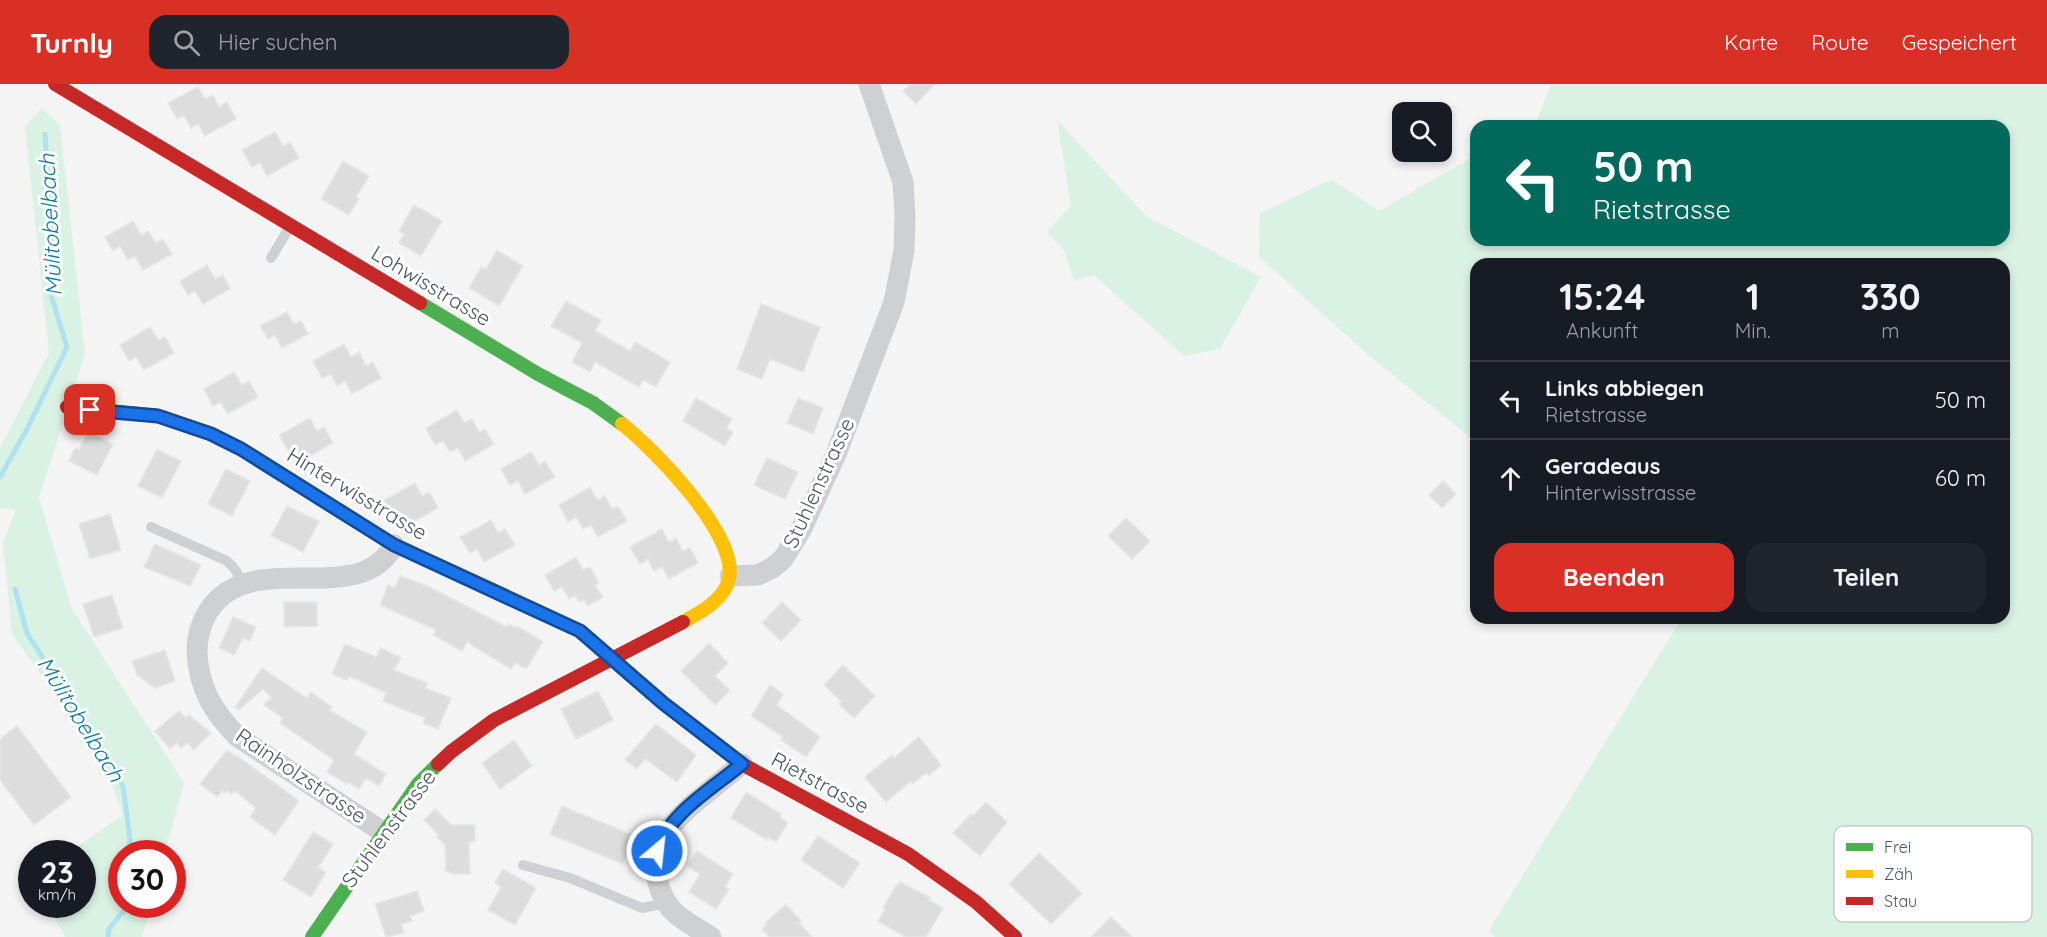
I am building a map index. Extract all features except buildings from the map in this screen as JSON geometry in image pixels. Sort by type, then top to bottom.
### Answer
[{"type":"street","name":"Lohwisstrasse","points":[[55,84],[538,374],[608,412],[666,465],[686,488],[723,545],[729,558],[730,576]]},
{"type":"street","name":"Stuhlenstrasse","points":[[312,937],[418,784],[452,752],[494,720],[520,705],[700,613],[724,592],[730,576],[758,575],[783,559],[801,530],[836,454],[894,302],[904,251],[903,182],[868,84]]},
{"type":"street","name":"Hinterwisstrasse","points":[[67,407],[158,416],[211,434],[241,449],[394,545],[580,631],[610,658]]},
{"type":"street","name":"Rainholzstrasse","points":[[383,832],[238,736],[219,718],[198,671],[197,646],[203,618],[219,597],[243,583],[266,579],[335,578],[354,575],[384,559],[394,545]]},
{"type":"street","name":"Rietstrasse","points":[[610,658],[663,703],[742,764],[908,854],[976,902],[1015,937]]},
{"type":"street","points":[[711,937],[680,917],[667,903],[660,890],[655,870],[657,851],[664,834],[678,816],[742,764]]},
{"type":"lane","points":[[271,258],[291,226]]},
{"type":"lane","points":[[151,527],[226,561],[234,568],[243,583]]},
{"type":"lane","points":[[524,865],[570,878],[642,908],[667,903]]},
{"type":"green space","points":[[1551,84],[2047,84],[2047,937],[1495,937],[1489,930],[1678,624],[2010,624],[2010,258],[1470,258],[1470,437],[1366,353],[1259,257],[1260,213],[1326,182],[1333,180],[1379,211],[1470,158],[1470,246],[2010,246],[2010,120],[1537,120]]},
{"type":"green space","points":[[42,108],[60,125],[85,354],[39,497],[71,607],[184,783],[169,840],[108,840],[108,918],[147,918],[142,937],[65,937],[55,918],[96,918],[96,840],[87,840],[123,815],[104,762],[12,634],[3,543],[16,510],[0,508],[0,448],[49,353],[25,127]]},
{"type":"green space","points":[[1057,120],[1146,216],[1261,277],[1220,349],[1184,356],[1094,275],[1074,281],[1064,250],[1047,232],[1071,205]]},
{"type":"waterway","name":"Mülitobelbach","points":[[0,477],[27,429],[67,347],[51,295],[51,229],[45,134]]},
{"type":"waterway","name":"Mülitobelbach","points":[[15,589],[27,633],[123,786],[130,840]]},
{"type":"waterway","name":"Mülitobelbach","points":[[108,937],[109,929],[118,918]]},
{"type":"traffic: fast","points":[[420,303],[538,374],[593,403],[622,424]]},
{"type":"traffic: fast","points":[[312,937],[418,784],[438,764]]},
{"type":"traffic: slow","points":[[622,424],[654,453],[691,495],[721,540],[729,561],[729,579],[722,593],[711,605],[683,622]]},
{"type":"traffic: slow","points":[[410,552],[580,631],[630,675]]},
{"type":"traffic: jam","points":[[55,84],[420,303]]},
{"type":"traffic: jam","points":[[67,407],[158,416],[211,434],[241,449],[394,545],[410,552]]},
{"type":"traffic: jam","points":[[438,764],[494,720],[683,622]]},
{"type":"traffic: jam","points":[[630,675],[742,764],[908,854],[976,902],[1015,937]]},
{"type":"route","points":[[90,410],[158,416],[211,434],[241,449],[394,545],[580,631],[591,639],[663,703],[742,764],[678,816],[664,834],[657,851]]}]
